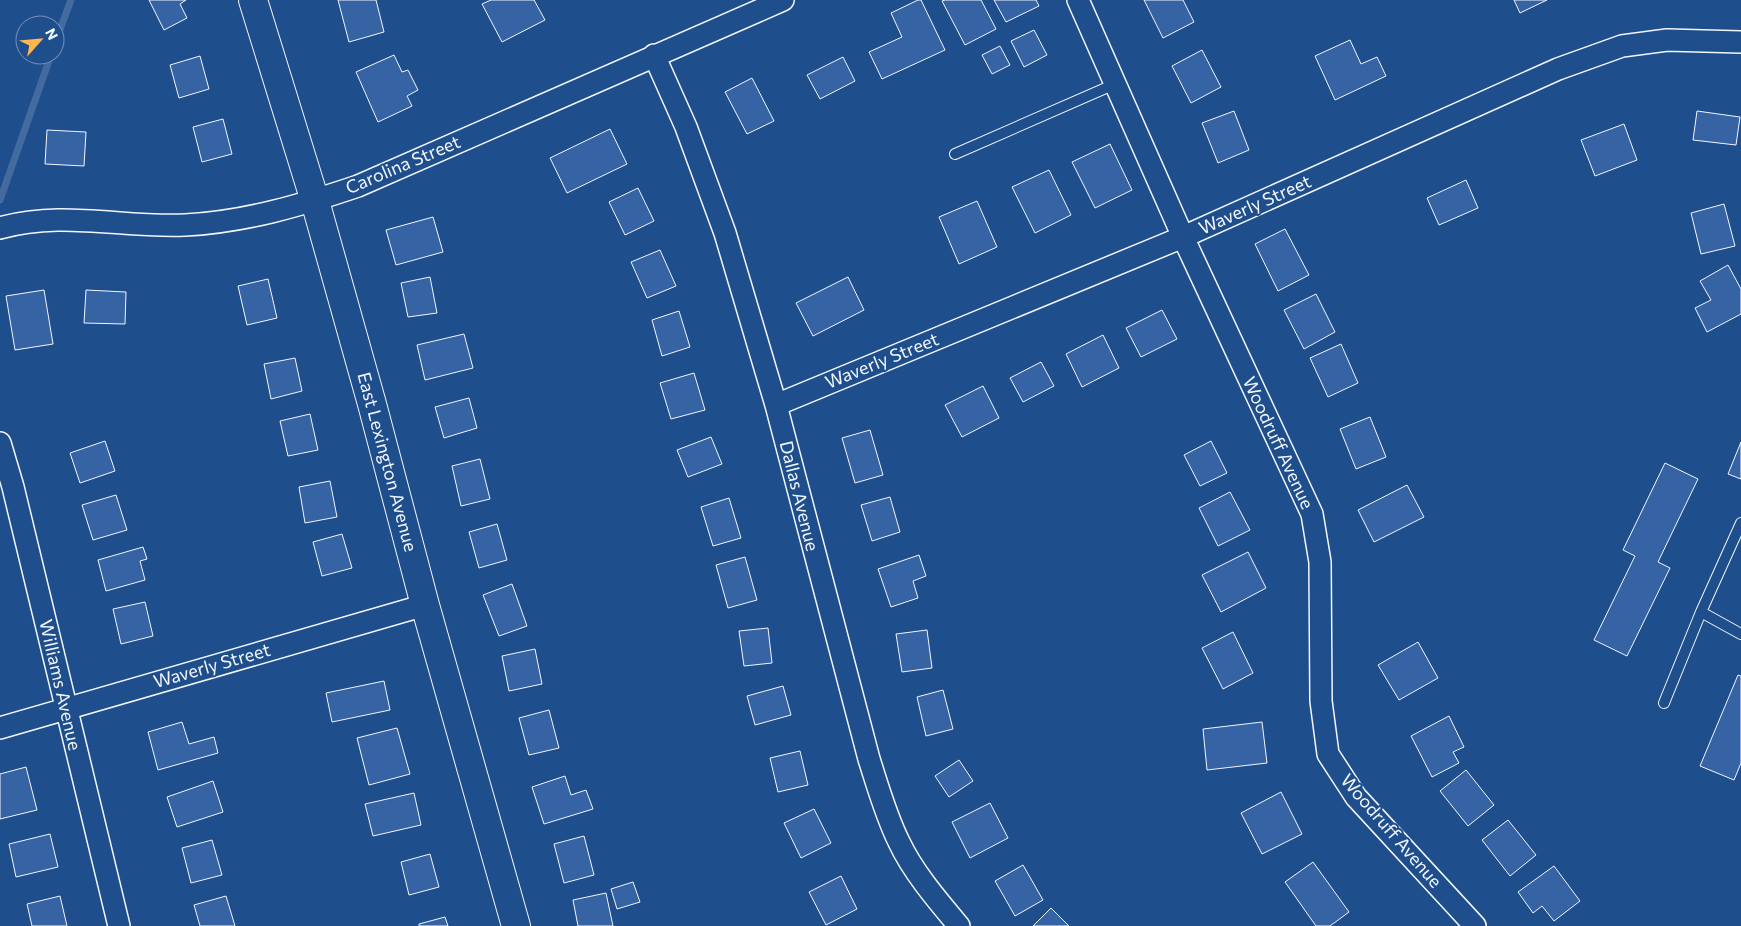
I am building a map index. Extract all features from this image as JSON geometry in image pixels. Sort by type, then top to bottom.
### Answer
[{"type":"main road","name":"East Lexington Avenue","points":[[254,0],[315,201],[370,394],[425,605],[516,926]]},
{"type":"street","name":"Carolina Street","points":[[0,228],[16,223],[63,220],[184,225],[252,218],[315,201],[358,186],[783,0]]},
{"type":"street","name":"Woodruff Avenue","points":[[1078,0],[1183,237],[1312,514],[1320,562],[1321,701],[1328,754],[1356,797],[1475,926]]},
{"type":"street","name":"Waverly Street","points":[[776,405],[1183,237],[1558,69],[1622,46],[1667,40],[1741,42]]},
{"type":"street","name":"Dallas Avenue","points":[[654,55],[686,127],[725,233],[776,405],[849,686],[887,812],[899,844],[918,873],[960,926]]},
{"type":"street","name":"Williams Avenue","points":[[0,443],[13,486],[65,709],[119,926]]},
{"type":"street","name":"Waverly Street","points":[[0,728],[425,605]]},
{"type":"lane","points":[[955,154],[1115,84]]},
{"type":"lane","points":[[1664,702],[1701,612],[1741,523]]},
{"type":"lane","points":[[1701,612],[1741,634]]},
{"type":"building","points":[[149,0],[186,0],[180,4],[187,18],[164,30]]},
{"type":"building","points":[[338,0],[376,0],[384,32],[349,42]]},
{"type":"building","points":[[491,0],[534,0],[545,20],[502,42],[482,4]]},
{"type":"building","points":[[921,0],[945,50],[882,79],[869,52],[902,37],[891,13]]},
{"type":"building","points":[[981,0],[996,29],[965,45],[942,1]]},
{"type":"building","points":[[994,0],[1036,0],[1039,6],[1006,22]]},
{"type":"building","points":[[1144,0],[1183,0],[1194,22],[1163,38]]},
{"type":"building","points":[[1514,0],[1547,0],[1520,13]]},
{"type":"building","points":[[1034,30],[1047,55],[1024,67],[1011,41]]},
{"type":"building","points":[[1350,40],[1361,64],[1377,57],[1386,76],[1335,100],[1315,56]]},
{"type":"building","points":[[1000,46],[1010,65],[992,74],[982,55]]},
{"type":"building","points":[[1202,50],[1221,87],[1191,103],[1172,66]]},
{"type":"building","points":[[394,55],[402,72],[408,70],[418,90],[407,96],[412,106],[378,122],[356,72]]},
{"type":"building","points":[[200,56],[209,89],[179,98],[170,65]]},
{"type":"building","points":[[843,57],[855,81],[820,99],[807,75]]},
{"type":"building","points":[[752,78],[774,121],[747,134],[725,92]]},
{"type":"building","points":[[1234,111],[1249,150],[1218,163],[1202,123]]},
{"type":"building","points":[[1697,111],[1740,117],[1736,145],[1693,140]]},
{"type":"building","points":[[223,119],[232,154],[202,162],[193,127]]},
{"type":"building","points":[[1624,124],[1637,160],[1595,176],[1581,140]]},
{"type":"building","points":[[610,129],[627,164],[567,193],[550,158]]},
{"type":"building","points":[[47,130],[86,132],[84,166],[45,164]]},
{"type":"building","points":[[1110,144],[1132,190],[1095,208],[1072,162]]},
{"type":"building","points":[[1049,170],[1071,215],[1035,233],[1012,187]]},
{"type":"building","points":[[1466,180],[1478,208],[1439,225],[1427,198]]},
{"type":"building","points":[[638,188],[654,221],[625,235],[609,202]]},
{"type":"building","points":[[977,201],[997,247],[959,264],[939,217]]},
{"type":"building","points":[[1724,204],[1735,246],[1701,254],[1691,213]]},
{"type":"building","points":[[433,217],[443,252],[396,265],[386,230]]},
{"type":"building","points":[[1285,229],[1309,275],[1278,291],[1255,244]]},
{"type":"building","points":[[660,250],[676,286],[647,298],[631,262]]},
{"type":"building","points":[[1728,265],[1741,289],[1741,314],[1707,332],[1695,308],[1711,300],[1700,281]]},
{"type":"building","points":[[430,277],[437,313],[408,317],[401,283]]},
{"type":"building","points":[[848,277],[864,310],[813,336],[796,303]]},
{"type":"building","points":[[268,279],[277,318],[247,325],[238,286]]},
{"type":"building","points":[[44,290],[53,344],[15,350],[6,296]]},
{"type":"building","points":[[86,290],[126,292],[125,324],[84,323]]},
{"type":"building","points":[[1316,294],[1335,332],[1304,349],[1284,310]]},
{"type":"building","points":[[1162,310],[1177,339],[1141,357],[1126,328]]},
{"type":"building","points":[[679,311],[690,347],[662,356],[652,320]]},
{"type":"building","points":[[464,334],[473,368],[425,380],[417,345]]},
{"type":"building","points":[[1103,335],[1119,368],[1082,387],[1066,354]]},
{"type":"building","points":[[1341,344],[1358,383],[1328,397],[1310,358]]},
{"type":"building","points":[[295,358],[302,391],[271,399],[264,364]]},
{"type":"building","points":[[1041,362],[1054,386],[1023,402],[1010,378]]},
{"type":"building","points":[[694,373],[705,410],[671,419],[660,383]]},
{"type":"building","points":[[983,386],[999,418],[962,437],[945,405]]},
{"type":"building","points":[[469,398],[477,428],[444,438],[435,407]]},
{"type":"building","points":[[310,414],[318,450],[288,456],[280,421]]},
{"type":"building","points":[[1370,417],[1386,457],[1356,469],[1340,429]]},
{"type":"building","points":[[870,430],[883,475],[855,483],[842,438]]},
{"type":"building","points":[[711,437],[722,464],[688,477],[677,450]]},
{"type":"building","points":[[105,441],[115,471],[80,483],[70,453]]},
{"type":"building","points":[[1211,441],[1227,473],[1200,486],[1184,455]]},
{"type":"building","points":[[1741,442],[1741,479],[1728,474]]},
{"type":"building","points":[[480,459],[490,499],[461,506],[452,466]]},
{"type":"building","points":[[1665,463],[1698,479],[1658,562],[1670,568],[1627,656],[1594,640],[1635,556],[1623,550]]},
{"type":"building","points":[[330,481],[337,517],[305,523],[299,487]]},
{"type":"building","points":[[1407,485],[1424,517],[1374,542],[1358,510]]},
{"type":"building","points":[[1230,492],[1250,530],[1218,546],[1199,508]]},
{"type":"building","points":[[116,495],[127,530],[93,540],[82,505]]},
{"type":"building","points":[[890,497],[900,532],[872,541],[861,505]]},
{"type":"building","points":[[729,498],[741,538],[713,546],[701,507]]},
{"type":"building","points":[[497,524],[507,560],[479,568],[469,532]]},
{"type":"building","points":[[342,534],[352,568],[322,576],[313,542]]},
{"type":"building","points":[[143,547],[147,559],[140,561],[145,580],[106,591],[98,560]]},
{"type":"building","points":[[1248,552],[1266,588],[1221,612],[1202,575]]},
{"type":"building","points":[[919,555],[926,576],[913,581],[918,598],[891,607],[878,569]]},
{"type":"building","points":[[745,557],[757,600],[728,608],[716,565]]},
{"type":"building","points":[[512,584],[527,626],[499,636],[483,595]]},
{"type":"building","points":[[145,602],[153,636],[121,644],[113,609]]},
{"type":"building","points":[[768,628],[772,663],[744,666],[739,631]]},
{"type":"building","points":[[927,630],[932,668],[902,672],[896,634]]},
{"type":"building","points":[[1233,632],[1253,673],[1223,689],[1202,648]]},
{"type":"building","points":[[1418,642],[1438,678],[1399,700],[1378,665]]},
{"type":"building","points":[[535,649],[542,684],[509,691],[502,656]]},
{"type":"building","points":[[1738,675],[1741,676],[1741,763],[1734,780],[1700,766]]},
{"type":"building","points":[[384,681],[390,710],[332,722],[326,693]]},
{"type":"building","points":[[783,686],[791,715],[755,725],[747,696]]},
{"type":"building","points":[[943,690],[953,729],[926,736],[917,697]]},
{"type":"building","points":[[549,710],[559,748],[529,755],[519,718]]},
{"type":"building","points":[[1449,716],[1464,747],[1453,752],[1459,763],[1432,777],[1411,736]]},
{"type":"building","points":[[182,722],[189,744],[214,737],[218,753],[158,770],[148,732]]},
{"type":"building","points":[[1262,722],[1267,763],[1207,770],[1203,729]]},
{"type":"building","points":[[397,728],[410,774],[369,785],[357,738]]},
{"type":"building","points":[[800,751],[808,785],[778,792],[770,758]]},
{"type":"building","points":[[959,760],[973,781],[949,797],[935,776]]},
{"type":"building","points":[[26,767],[37,810],[0,819],[0,774]]},
{"type":"building","points":[[1466,770],[1494,805],[1468,826],[1440,791]]},
{"type":"building","points":[[565,776],[571,795],[586,790],[593,809],[544,824],[532,787]]},
{"type":"building","points":[[213,781],[223,812],[177,827],[167,797]]},
{"type":"building","points":[[1281,792],[1302,834],[1262,854],[1241,813]]},
{"type":"building","points":[[414,793],[421,825],[373,836],[365,804]]},
{"type":"building","points":[[990,803],[1008,838],[970,858],[952,822]]},
{"type":"building","points":[[814,809],[831,843],[801,858],[784,823]]},
{"type":"building","points":[[1508,820],[1536,855],[1510,876],[1482,840]]},
{"type":"building","points":[[50,834],[58,867],[16,877],[9,844]]},
{"type":"building","points":[[584,836],[594,875],[564,883],[554,844]]},
{"type":"building","points":[[212,840],[222,875],[191,883],[182,848]]},
{"type":"building","points":[[430,854],[439,887],[409,895],[401,862]]},
{"type":"building","points":[[1313,862],[1349,912],[1330,926],[1316,926],[1285,882]]},
{"type":"building","points":[[1023,865],[1043,900],[1015,916],[995,881]]},
{"type":"building","points":[[1554,866],[1580,901],[1554,921],[1542,906],[1533,913],[1518,892]]},
{"type":"building","points":[[841,876],[857,909],[826,925],[809,892]]},
{"type":"building","points":[[633,882],[640,902],[617,909],[611,889]]},
{"type":"building","points":[[606,893],[613,926],[578,926],[573,900]]},
{"type":"building","points":[[60,896],[67,926],[32,926],[27,904]]},
{"type":"building","points":[[226,896],[235,926],[200,926],[194,905]]},
{"type":"building","points":[[1051,908],[1069,926],[1033,926]]},
{"type":"building","points":[[445,917],[448,926],[419,926],[419,924]]},
{"type":"waterway","points":[[65,16],[71,0]]},
{"type":"waterway","points":[[0,200],[47,65]]}]
